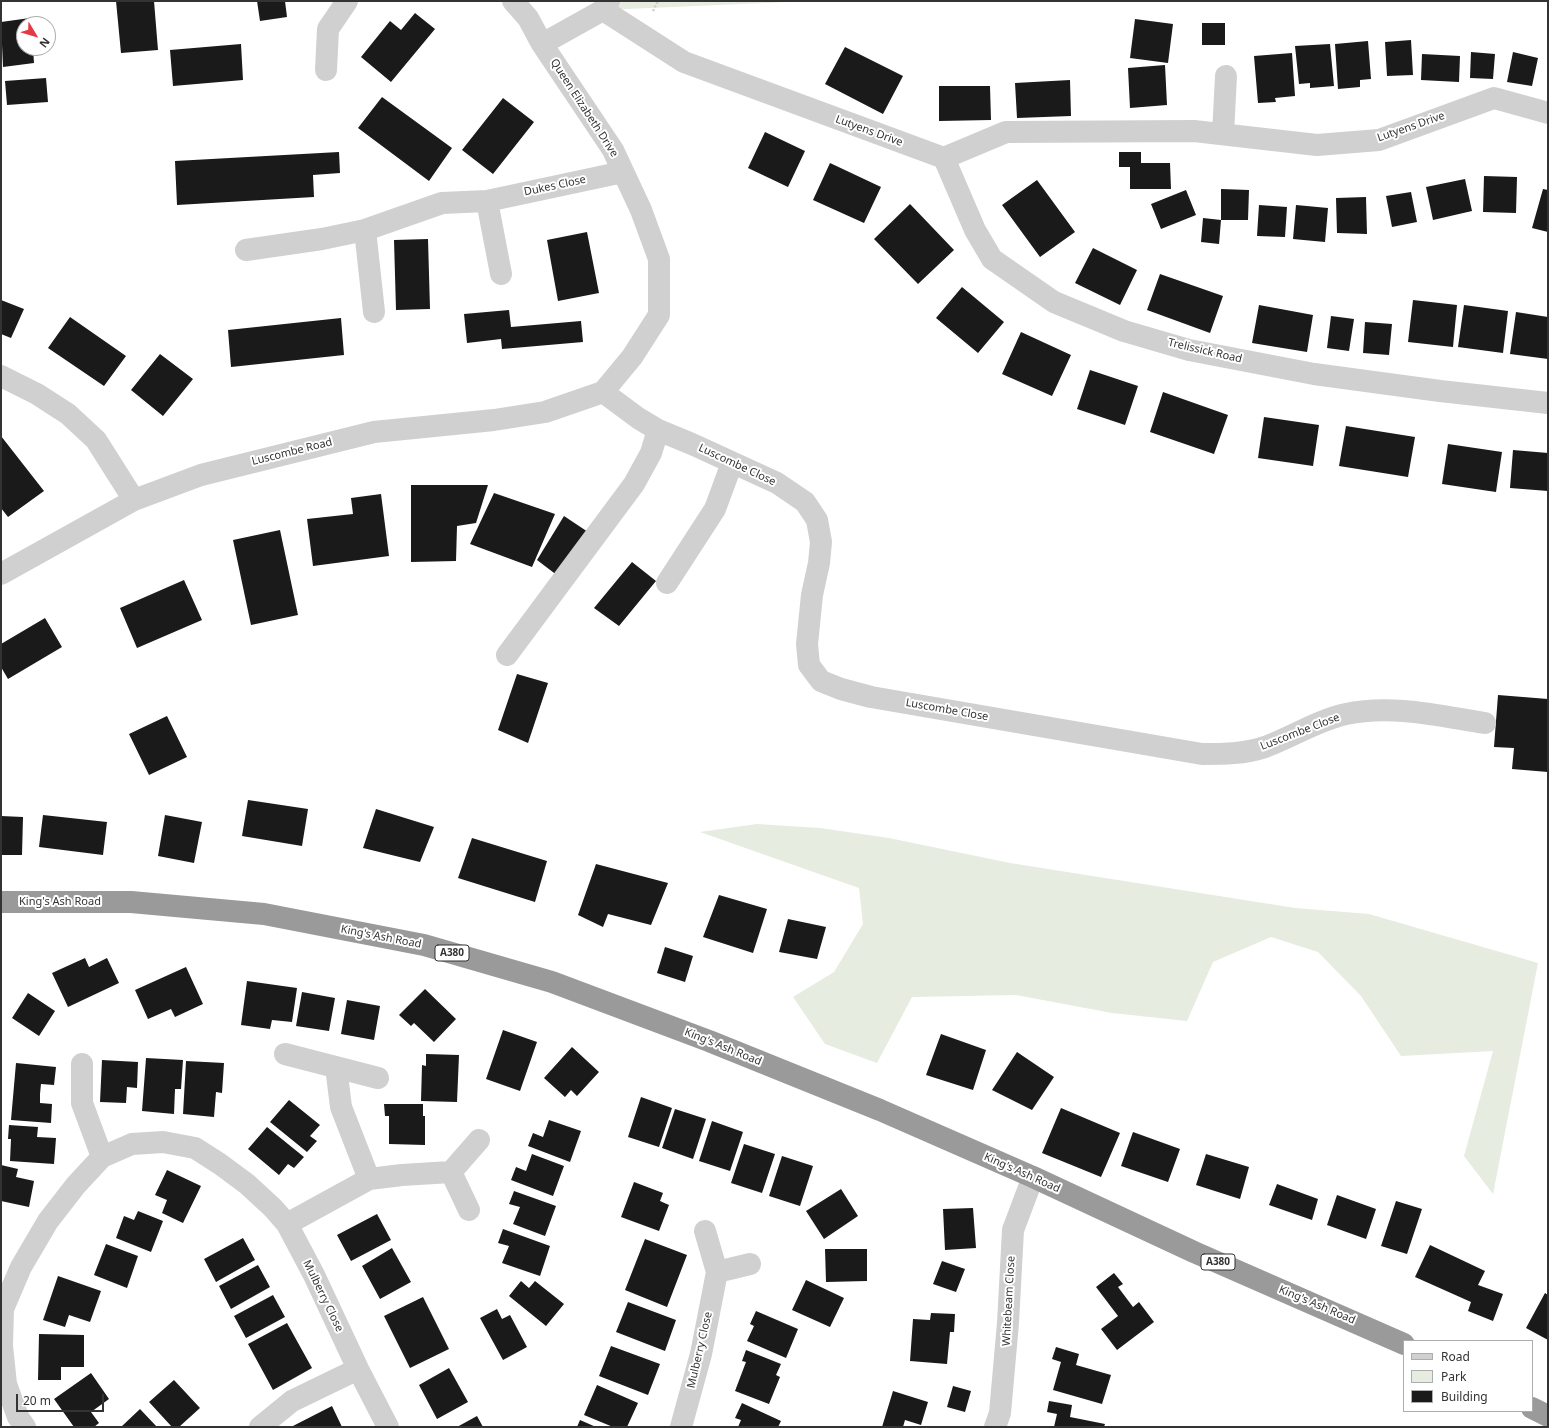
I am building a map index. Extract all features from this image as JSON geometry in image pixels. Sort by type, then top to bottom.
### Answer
[{"type":"highway","name":"King's Ash Road","points":[[1,902],[131,902],[264,914],[424,945],[552,982],[709,1041],[880,1110],[1033,1177],[1194,1252],[1403,1344]]},
{"type":"highway","points":[[1533,1408],[1548,1416]]},
{"type":"street","points":[[326,70],[328,30],[347,1]]},
{"type":"street","name":"Queen Elizabeth Drive","points":[[513,1],[528,18],[542,44],[613,150],[641,210],[659,259],[659,315],[632,357],[603,392]]},
{"type":"street","name":"Lutyens Drive","points":[[542,44],[606,5],[684,62],[944,158],[1006,132],[1194,131],[1317,146],[1378,140],[1494,98],[1548,113]]},
{"type":"street","points":[[1223,134],[1226,76]]},
{"type":"street","name":"Trelissick Road","points":[[944,158],[976,230],[992,259],[1054,302],[1124,331],[1189,350],[1314,374],[1440,391],[1548,403]]},
{"type":"street","name":"Dukes Close","points":[[246,250],[322,239],[365,230],[442,203],[487,201],[623,172]]},
{"type":"street","points":[[487,201],[501,274]]},
{"type":"street","points":[[365,230],[374,312]]},
{"type":"street","points":[[1,376],[37,394],[68,414],[96,440],[134,500]]},
{"type":"street","name":"Luscombe Close","points":[[603,392],[638,418],[658,430],[777,483],[805,502],[817,520],[821,542],[806,644],[809,665],[821,681],[841,690],[871,697],[1202,754],[1236,754],[1256,749],[1346,714],[1381,709],[1429,714],[1485,723]]},
{"type":"street","name":"Luscombe Road","points":[[1,574],[134,500],[201,475],[374,432],[494,420],[545,412],[603,392]]},
{"type":"street","points":[[507,655],[634,484],[651,453],[658,430]]},
{"type":"street","points":[[668,583],[678,565],[715,509],[732,463]]},
{"type":"street","points":[[285,1054],[378,1078]]},
{"type":"street","points":[[82,1064],[82,1103],[102,1157]]},
{"type":"street","points":[[336,1068],[341,1107],[369,1179]]},
{"type":"street","points":[[287,1224],[369,1179],[451,1172],[479,1140]]},
{"type":"street","name":"Mulberry Close","points":[[24,1427],[18,1417],[6,1384],[2,1346],[3,1309],[21,1268],[48,1221],[76,1184],[102,1157],[132,1144],[163,1142],[195,1148],[220,1164],[247,1184],[273,1208],[287,1224],[314,1275],[358,1369],[388,1427]]},
{"type":"street","points":[[451,1172],[469,1210]]},
{"type":"street","name":"Whitebeam Close","points":[[995,1427],[1001,1405],[1008,1323],[1013,1230],[1033,1177]]},
{"type":"street","name":"Mulberry Close","points":[[681,1427],[701,1354],[717,1272],[705,1231]]},
{"type":"street","points":[[717,1272],[750,1264]]},
{"type":"street","points":[[260,1427],[292,1401],[358,1369]]},
{"type":"green space","points":[[609,1],[811,1],[603,10]]},
{"type":"green space","points":[[757,824],[820,828],[889,838],[1010,863],[1295,908],[1369,914],[1538,963],[1493,1194],[1464,1156],[1493,1051],[1401,1056],[1361,996],[1318,952],[1271,937],[1213,962],[1187,1021],[1112,1013],[1016,995],[912,997],[877,1063],[825,1044],[793,997],[834,972],[863,924],[859,888],[700,832]]},
{"type":"building","points":[[116,1],[154,1],[158,50],[121,53]]},
{"type":"building","points":[[257,1],[285,1],[287,17],[260,21]]},
{"type":"building","points":[[415,13],[435,29],[391,82],[361,57],[390,21],[401,30]]},
{"type":"building","points":[[1135,19],[1173,24],[1168,63],[1130,58]]},
{"type":"building","points":[[16,20],[16,56],[34,56],[34,63],[3,67],[1,22]]},
{"type":"building","points":[[1202,23],[1225,23],[1225,45],[1202,45]]},
{"type":"building","points":[[1411,40],[1413,75],[1387,76],[1385,42]]},
{"type":"building","points":[[1368,41],[1371,79],[1360,80],[1360,87],[1338,89],[1335,44]]},
{"type":"building","points":[[241,44],[243,80],[173,86],[170,50]]},
{"type":"building","points":[[1330,44],[1334,86],[1310,88],[1310,83],[1299,84],[1295,46]]},
{"type":"building","points":[[845,47],[903,76],[883,114],[825,84]]},
{"type":"building","points":[[1471,52],[1495,54],[1493,79],[1470,78]]},
{"type":"building","points":[[1513,52],[1538,58],[1532,86],[1507,82]]},
{"type":"building","points":[[1292,53],[1295,96],[1275,98],[1276,102],[1258,103],[1254,56]]},
{"type":"building","points":[[1422,54],[1460,56],[1459,82],[1421,80]]},
{"type":"building","points":[[1165,65],[1167,105],[1130,108],[1128,68]]},
{"type":"building","points":[[46,78],[48,102],[7,105],[5,81]]},
{"type":"building","points":[[1070,80],[1071,116],[1017,118],[1015,83]]},
{"type":"building","points":[[939,86],[990,86],[991,120],[939,121]]},
{"type":"building","points":[[382,97],[452,148],[429,181],[358,128]]},
{"type":"building","points":[[503,98],[534,122],[493,174],[462,150]]},
{"type":"building","points":[[765,132],[805,151],[788,187],[748,168]]},
{"type":"building","points":[[339,152],[340,173],[313,175],[314,197],[177,205],[175,161]]},
{"type":"building","points":[[1119,152],[1141,152],[1141,163],[1170,163],[1171,189],[1130,189],[1130,167],[1119,167]]},
{"type":"building","points":[[830,163],[881,187],[864,223],[813,200]]},
{"type":"building","points":[[1484,176],[1517,177],[1516,213],[1483,212]]},
{"type":"building","points":[[1465,179],[1472,211],[1433,220],[1426,187]]},
{"type":"building","points":[[1037,180],[1075,232],[1040,257],[1002,205]]},
{"type":"building","points":[[1221,189],[1249,190],[1248,220],[1221,220]]},
{"type":"building","points":[[1543,189],[1548,190],[1548,232],[1532,228]]},
{"type":"building","points":[[1186,190],[1196,215],[1161,229],[1151,204]]},
{"type":"building","points":[[1411,192],[1417,222],[1392,227],[1386,196]]},
{"type":"building","points":[[1366,197],[1367,234],[1337,233],[1336,198]]},
{"type":"building","points":[[910,204],[954,250],[918,284],[874,239]]},
{"type":"building","points":[[1259,205],[1287,207],[1285,237],[1257,236]]},
{"type":"building","points":[[1296,205],[1328,208],[1325,242],[1293,239]]},
{"type":"building","points":[[1203,218],[1221,220],[1219,244],[1201,242]]},
{"type":"building","points":[[587,232],[599,293],[558,301],[547,240]]},
{"type":"building","points":[[428,239],[430,309],[396,310],[394,240]]},
{"type":"building","points":[[1093,248],[1137,270],[1120,305],[1075,283]]},
{"type":"building","points":[[1160,274],[1223,296],[1210,333],[1147,310]]},
{"type":"building","points":[[962,287],[1004,322],[978,353],[936,318]]},
{"type":"building","points":[[1,300],[24,309],[11,338],[1,334]]},
{"type":"building","points":[[1413,300],[1457,305],[1453,347],[1408,342]]},
{"type":"building","points":[[1259,305],[1313,315],[1307,352],[1252,343]]},
{"type":"building","points":[[1464,305],[1508,311],[1503,353],[1458,347]]},
{"type":"building","points":[[509,310],[511,327],[581,321],[583,342],[502,349],[501,339],[467,343],[464,314]]},
{"type":"building","points":[[1516,312],[1548,317],[1548,359],[1510,354]]},
{"type":"building","points":[[1331,316],[1354,319],[1349,351],[1327,348]]},
{"type":"building","points":[[70,317],[126,356],[104,386],[48,348]]},
{"type":"building","points":[[341,318],[344,355],[231,367],[228,330]]},
{"type":"building","points":[[1365,322],[1392,324],[1389,355],[1363,353]]},
{"type":"building","points":[[1021,332],[1071,355],[1052,396],[1002,374]]},
{"type":"building","points":[[160,354],[193,379],[163,416],[131,390]]},
{"type":"building","points":[[1090,370],[1138,386],[1125,425],[1077,409]]},
{"type":"building","points":[[1163,392],[1228,415],[1214,454],[1150,432]]},
{"type":"building","points":[[1264,417],[1319,425],[1313,466],[1258,458]]},
{"type":"building","points":[[1346,426],[1415,437],[1408,477],[1339,466]]},
{"type":"building","points":[[1,436],[44,491],[8,517],[1,508]]},
{"type":"building","points":[[1448,444],[1502,452],[1496,492],[1442,484]]},
{"type":"building","points":[[1513,450],[1548,453],[1548,491],[1510,488]]},
{"type":"building","points":[[411,485],[488,485],[476,523],[457,526],[456,561],[411,562]]},
{"type":"building","points":[[494,493],[555,514],[532,567],[470,544]]},
{"type":"building","points":[[381,494],[389,556],[313,566],[307,519],[353,514],[351,498]]},
{"type":"building","points":[[564,516],[591,534],[562,579],[537,560]]},
{"type":"building","points":[[280,530],[298,615],[251,625],[233,540]]},
{"type":"building","points":[[632,562],[656,581],[619,626],[594,608]]},
{"type":"building","points":[[184,580],[202,620],[137,648],[120,608]]},
{"type":"building","points":[[45,618],[62,647],[8,679],[1,667],[1,644]]},
{"type":"building","points":[[517,674],[548,683],[528,743],[498,730]]},
{"type":"building","points":[[1498,695],[1548,699],[1548,772],[1512,769],[1514,748],[1494,747]]},
{"type":"building","points":[[167,716],[187,757],[149,775],[129,734]]},
{"type":"building","points":[[248,800],[308,809],[302,846],[242,836]]},
{"type":"building","points":[[376,809],[434,827],[420,862],[363,848]]},
{"type":"building","points":[[43,815],[107,822],[103,855],[39,847]]},
{"type":"building","points":[[165,815],[202,822],[194,863],[158,856]]},
{"type":"building","points":[[1,816],[23,817],[22,855],[1,855]]},
{"type":"building","points":[[472,838],[547,861],[535,902],[458,878]]},
{"type":"building","points":[[596,864],[668,883],[651,925],[608,914],[603,927],[578,915]]},
{"type":"building","points":[[719,895],[767,909],[753,953],[703,937]]},
{"type":"building","points":[[788,919],[826,927],[817,959],[779,952]]},
{"type":"building","points":[[665,947],[693,956],[685,982],[657,973]]},
{"type":"building","points":[[85,958],[89,967],[107,958],[119,983],[68,1007],[52,973]]},
{"type":"building","points":[[186,967],[203,1004],[175,1017],[171,1009],[148,1019],[135,990]]},
{"type":"building","points":[[247,981],[297,988],[292,1022],[272,1020],[270,1029],[241,1025]]},
{"type":"building","points":[[425,989],[456,1019],[434,1042],[414,1023],[411,1026],[399,1015]]},
{"type":"building","points":[[302,992],[335,998],[329,1031],[296,1026]]},
{"type":"building","points":[[28,993],[55,1011],[39,1036],[12,1018]]},
{"type":"building","points":[[347,1000],[380,1006],[374,1040],[341,1034]]},
{"type":"building","points":[[503,1030],[537,1042],[520,1091],[486,1079]]},
{"type":"building","points":[[941,1034],[986,1050],[973,1090],[926,1075]]},
{"type":"building","points":[[572,1047],[599,1072],[577,1096],[571,1090],[565,1097],[544,1078]]},
{"type":"building","points":[[1017,1052],[1054,1077],[1032,1110],[992,1090]]},
{"type":"building","points":[[426,1054],[459,1055],[457,1102],[421,1101],[422,1065],[426,1066]]},
{"type":"building","points":[[146,1058],[183,1060],[181,1089],[175,1089],[174,1114],[142,1111]]},
{"type":"building","points":[[102,1060],[138,1062],[137,1088],[127,1087],[126,1103],[100,1102]]},
{"type":"building","points":[[186,1061],[224,1063],[222,1093],[216,1092],[214,1117],[183,1114]]},
{"type":"building","points":[[16,1063],[56,1067],[54,1085],[41,1084],[40,1094],[40,1103],[52,1104],[51,1123],[11,1120]]},
{"type":"building","points":[[641,1097],[672,1108],[659,1147],[628,1137]]},
{"type":"building","points":[[289,1100],[320,1125],[310,1136],[317,1141],[307,1152],[270,1122]]},
{"type":"building","points":[[384,1104],[423,1104],[423,1116],[425,1116],[425,1145],[389,1144],[389,1116],[385,1116]]},
{"type":"building","points":[[1061,1108],[1120,1133],[1101,1177],[1042,1153]]},
{"type":"building","points":[[675,1109],[706,1119],[693,1159],[662,1148]]},
{"type":"building","points":[[549,1120],[581,1131],[570,1162],[528,1146],[533,1133],[543,1137]]},
{"type":"building","points":[[712,1121],[743,1132],[730,1171],[699,1161]]},
{"type":"building","points":[[9,1125],[38,1127],[37,1137],[56,1138],[54,1164],[10,1161],[11,1139],[8,1139]]},
{"type":"building","points":[[267,1127],[304,1157],[294,1168],[288,1164],[279,1175],[248,1149]]},
{"type":"building","points":[[1133,1132],[1180,1149],[1168,1182],[1121,1166]]},
{"type":"building","points":[[744,1144],[775,1154],[762,1193],[731,1183]]},
{"type":"building","points":[[532,1154],[564,1166],[553,1196],[511,1180],[516,1167],[526,1171]]},
{"type":"building","points":[[1206,1154],[1249,1167],[1240,1199],[1196,1185]]},
{"type":"building","points":[[782,1156],[813,1166],[800,1206],[769,1196]]},
{"type":"building","points":[[1,1165],[18,1169],[16,1177],[34,1181],[29,1207],[1,1201]]},
{"type":"building","points":[[167,1170],[201,1186],[183,1223],[162,1213],[167,1200],[155,1195]]},
{"type":"building","points":[[634,1182],[663,1193],[660,1201],[669,1205],[659,1231],[621,1217]]},
{"type":"building","points":[[1277,1184],[1318,1199],[1312,1220],[1269,1205]]},
{"type":"building","points":[[841,1189],[858,1216],[824,1239],[806,1211]]},
{"type":"building","points":[[514,1191],[556,1206],[545,1236],[513,1224],[520,1207],[509,1204]]},
{"type":"building","points":[[1337,1195],[1376,1209],[1366,1239],[1327,1225]]},
{"type":"building","points":[[1396,1201],[1422,1209],[1407,1254],[1381,1246]]},
{"type":"building","points":[[973,1208],[976,1248],[945,1250],[943,1209]]},
{"type":"building","points":[[138,1211],[163,1221],[151,1252],[116,1238],[124,1216],[134,1220]]},
{"type":"building","points":[[377,1214],[391,1240],[351,1261],[337,1235]]},
{"type":"building","points":[[503,1229],[550,1246],[540,1276],[502,1263],[509,1246],[498,1243]]},
{"type":"building","points":[[243,1238],[255,1260],[216,1282],[204,1259]]},
{"type":"building","points":[[645,1239],[687,1255],[667,1307],[625,1290]]},
{"type":"building","points":[[106,1244],[138,1256],[127,1288],[94,1275]]},
{"type":"building","points":[[1430,1245],[1485,1271],[1478,1285],[1503,1294],[1493,1321],[1468,1311],[1471,1302],[1415,1277]]},
{"type":"building","points":[[392,1248],[411,1282],[380,1299],[362,1266]]},
{"type":"building","points":[[825,1249],[867,1249],[867,1281],[826,1282]]},
{"type":"building","points":[[942,1261],[965,1269],[956,1292],[933,1284]]},
{"type":"building","points":[[258,1265],[270,1287],[231,1309],[219,1286]]},
{"type":"building","points":[[1114,1273],[1123,1284],[1118,1287],[1133,1307],[1139,1302],[1154,1322],[1117,1350],[1101,1329],[1118,1316],[1096,1287]]},
{"type":"building","points":[[58,1276],[101,1291],[90,1322],[69,1315],[65,1327],[43,1320]]},
{"type":"building","points":[[806,1280],[844,1298],[830,1327],[792,1310]]},
{"type":"building","points":[[521,1281],[529,1288],[535,1281],[564,1304],[546,1326],[509,1296]]},
{"type":"building","points":[[1545,1293],[1548,1295],[1548,1340],[1526,1328]]},
{"type":"building","points":[[273,1295],[285,1317],[246,1338],[234,1316]]},
{"type":"building","points":[[423,1297],[449,1349],[410,1368],[384,1316]]},
{"type":"building","points":[[628,1302],[676,1320],[665,1351],[616,1332]]},
{"type":"building","points":[[497,1309],[502,1319],[510,1315],[527,1347],[503,1360],[480,1318]]},
{"type":"building","points":[[756,1311],[798,1329],[786,1358],[747,1341],[754,1326],[750,1324]]},
{"type":"building","points":[[931,1313],[955,1314],[954,1332],[950,1332],[947,1364],[910,1361],[913,1319],[930,1320]]},
{"type":"building","points":[[287,1323],[312,1368],[273,1390],[248,1344]]},
{"type":"building","points":[[39,1334],[84,1335],[84,1367],[61,1367],[61,1380],[38,1380]]},
{"type":"building","points":[[611,1346],[660,1364],[648,1395],[599,1376]]},
{"type":"building","points":[[1056,1347],[1079,1354],[1076,1365],[1111,1375],[1102,1404],[1053,1390],[1061,1362],[1052,1359]]},
{"type":"building","points":[[746,1350],[781,1364],[776,1375],[780,1377],[769,1404],[735,1391],[746,1362],[742,1361]]},
{"type":"building","points":[[449,1368],[468,1402],[437,1419],[419,1385]]},
{"type":"building","points":[[91,1373],[109,1399],[91,1412],[99,1423],[94,1427],[74,1427],[54,1399]]},
{"type":"building","points":[[174,1380],[200,1408],[179,1427],[172,1427],[149,1402]]},
{"type":"building","points":[[597,1385],[638,1403],[627,1427],[613,1427],[584,1415]]},
{"type":"building","points":[[953,1386],[971,1391],[965,1412],[947,1407]]},
{"type":"building","points":[[893,1391],[928,1402],[921,1425],[905,1420],[903,1427],[882,1427]]},
{"type":"building","points":[[1049,1401],[1072,1405],[1070,1417],[1105,1424],[1104,1427],[1054,1427],[1057,1414],[1047,1412]]},
{"type":"building","points":[[742,1403],[781,1421],[778,1427],[738,1427],[741,1420],[735,1418]]},
{"type":"building","points":[[332,1406],[342,1427],[291,1427]]},
{"type":"building","points":[[140,1409],[157,1427],[121,1427]]},
{"type":"building","points":[[477,1416],[483,1427],[457,1427]]},
{"type":"building","points":[[580,1420],[596,1427],[577,1427]]}]
